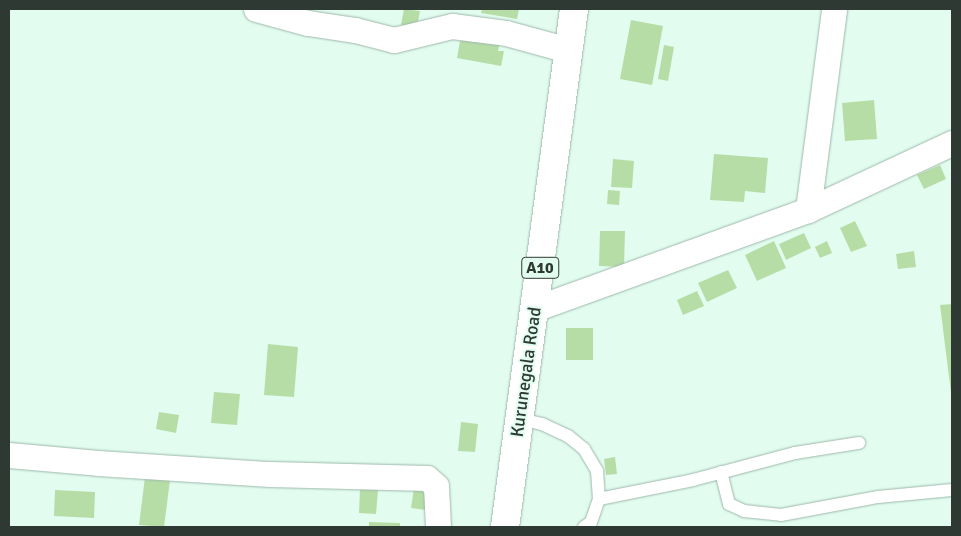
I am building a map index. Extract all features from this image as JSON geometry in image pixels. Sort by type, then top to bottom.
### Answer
[{"type":"highway","name":"Kurunegala Road","points":[[505,527],[574,9]]},
{"type":"street","points":[[256,9],[308,23],[356,19],[394,40],[452,26],[506,33],[568,50]]},
{"type":"street","points":[[808,210],[834,9]]},
{"type":"street","points":[[534,309],[808,210],[952,143]]},
{"type":"street","points":[[9,455],[98,464],[270,474],[427,478],[436,486],[438,527]]},
{"type":"lane","points":[[520,419],[542,424],[568,436],[584,449],[597,471],[599,500],[591,522],[584,527]]},
{"type":"lane","points":[[599,500],[794,453],[858,443]]},
{"type":"lane","points":[[721,472],[729,504],[744,511],[781,514],[878,497],[952,490]]},
{"type":"building","points":[[404,9],[420,11],[417,27],[401,25]]},
{"type":"building","points":[[482,9],[519,9],[517,19],[481,13]]},
{"type":"building","points":[[631,20],[663,26],[652,85],[620,79]]},
{"type":"building","points":[[462,30],[501,36],[498,51],[504,51],[501,66],[457,58]]},
{"type":"building","points":[[664,45],[674,47],[668,81],[658,79]]},
{"type":"building","points":[[874,100],[877,139],[845,141],[842,103]]},
{"type":"building","points":[[714,154],[768,158],[765,193],[745,191],[744,202],[710,200]]},
{"type":"building","points":[[613,159],[634,161],[632,188],[611,187]]},
{"type":"building","points":[[940,165],[946,179],[924,189],[917,175]]},
{"type":"building","points":[[608,190],[620,191],[619,205],[607,204]]},
{"type":"building","points":[[855,221],[867,246],[851,252],[840,228]]},
{"type":"building","points":[[600,231],[625,231],[624,267],[599,266]]},
{"type":"building","points":[[804,233],[811,248],[786,260],[779,244]]},
{"type":"building","points":[[774,241],[786,268],[757,281],[745,255]]},
{"type":"building","points":[[827,241],[832,253],[820,258],[815,247]]},
{"type":"building","points":[[914,251],[916,267],[898,269],[896,254]]},
{"type":"building","points":[[728,270],[737,288],[707,302],[698,283]]},
{"type":"building","points":[[697,291],[704,306],[683,315],[677,300]]},
{"type":"building","points":[[952,304],[952,393],[951,393],[940,305]]},
{"type":"building","points":[[566,328],[593,328],[593,360],[566,360]]},
{"type":"building","points":[[268,344],[298,347],[294,397],[264,395]]},
{"type":"building","points":[[214,392],[240,394],[237,425],[211,423]]},
{"type":"building","points":[[159,412],[179,415],[176,433],[156,429]]},
{"type":"building","points":[[461,422],[478,424],[475,452],[458,451]]},
{"type":"building","points":[[615,457],[617,474],[606,475],[604,459]]},
{"type":"building","points":[[145,477],[170,480],[164,527],[139,525]]},
{"type":"building","points":[[414,488],[434,491],[432,511],[411,508]]},
{"type":"building","points":[[360,489],[378,490],[376,514],[359,513]]},
{"type":"building","points":[[55,490],[95,492],[94,518],[54,516]]},
{"type":"building","points":[[369,522],[400,523],[400,527],[369,527]]}]
